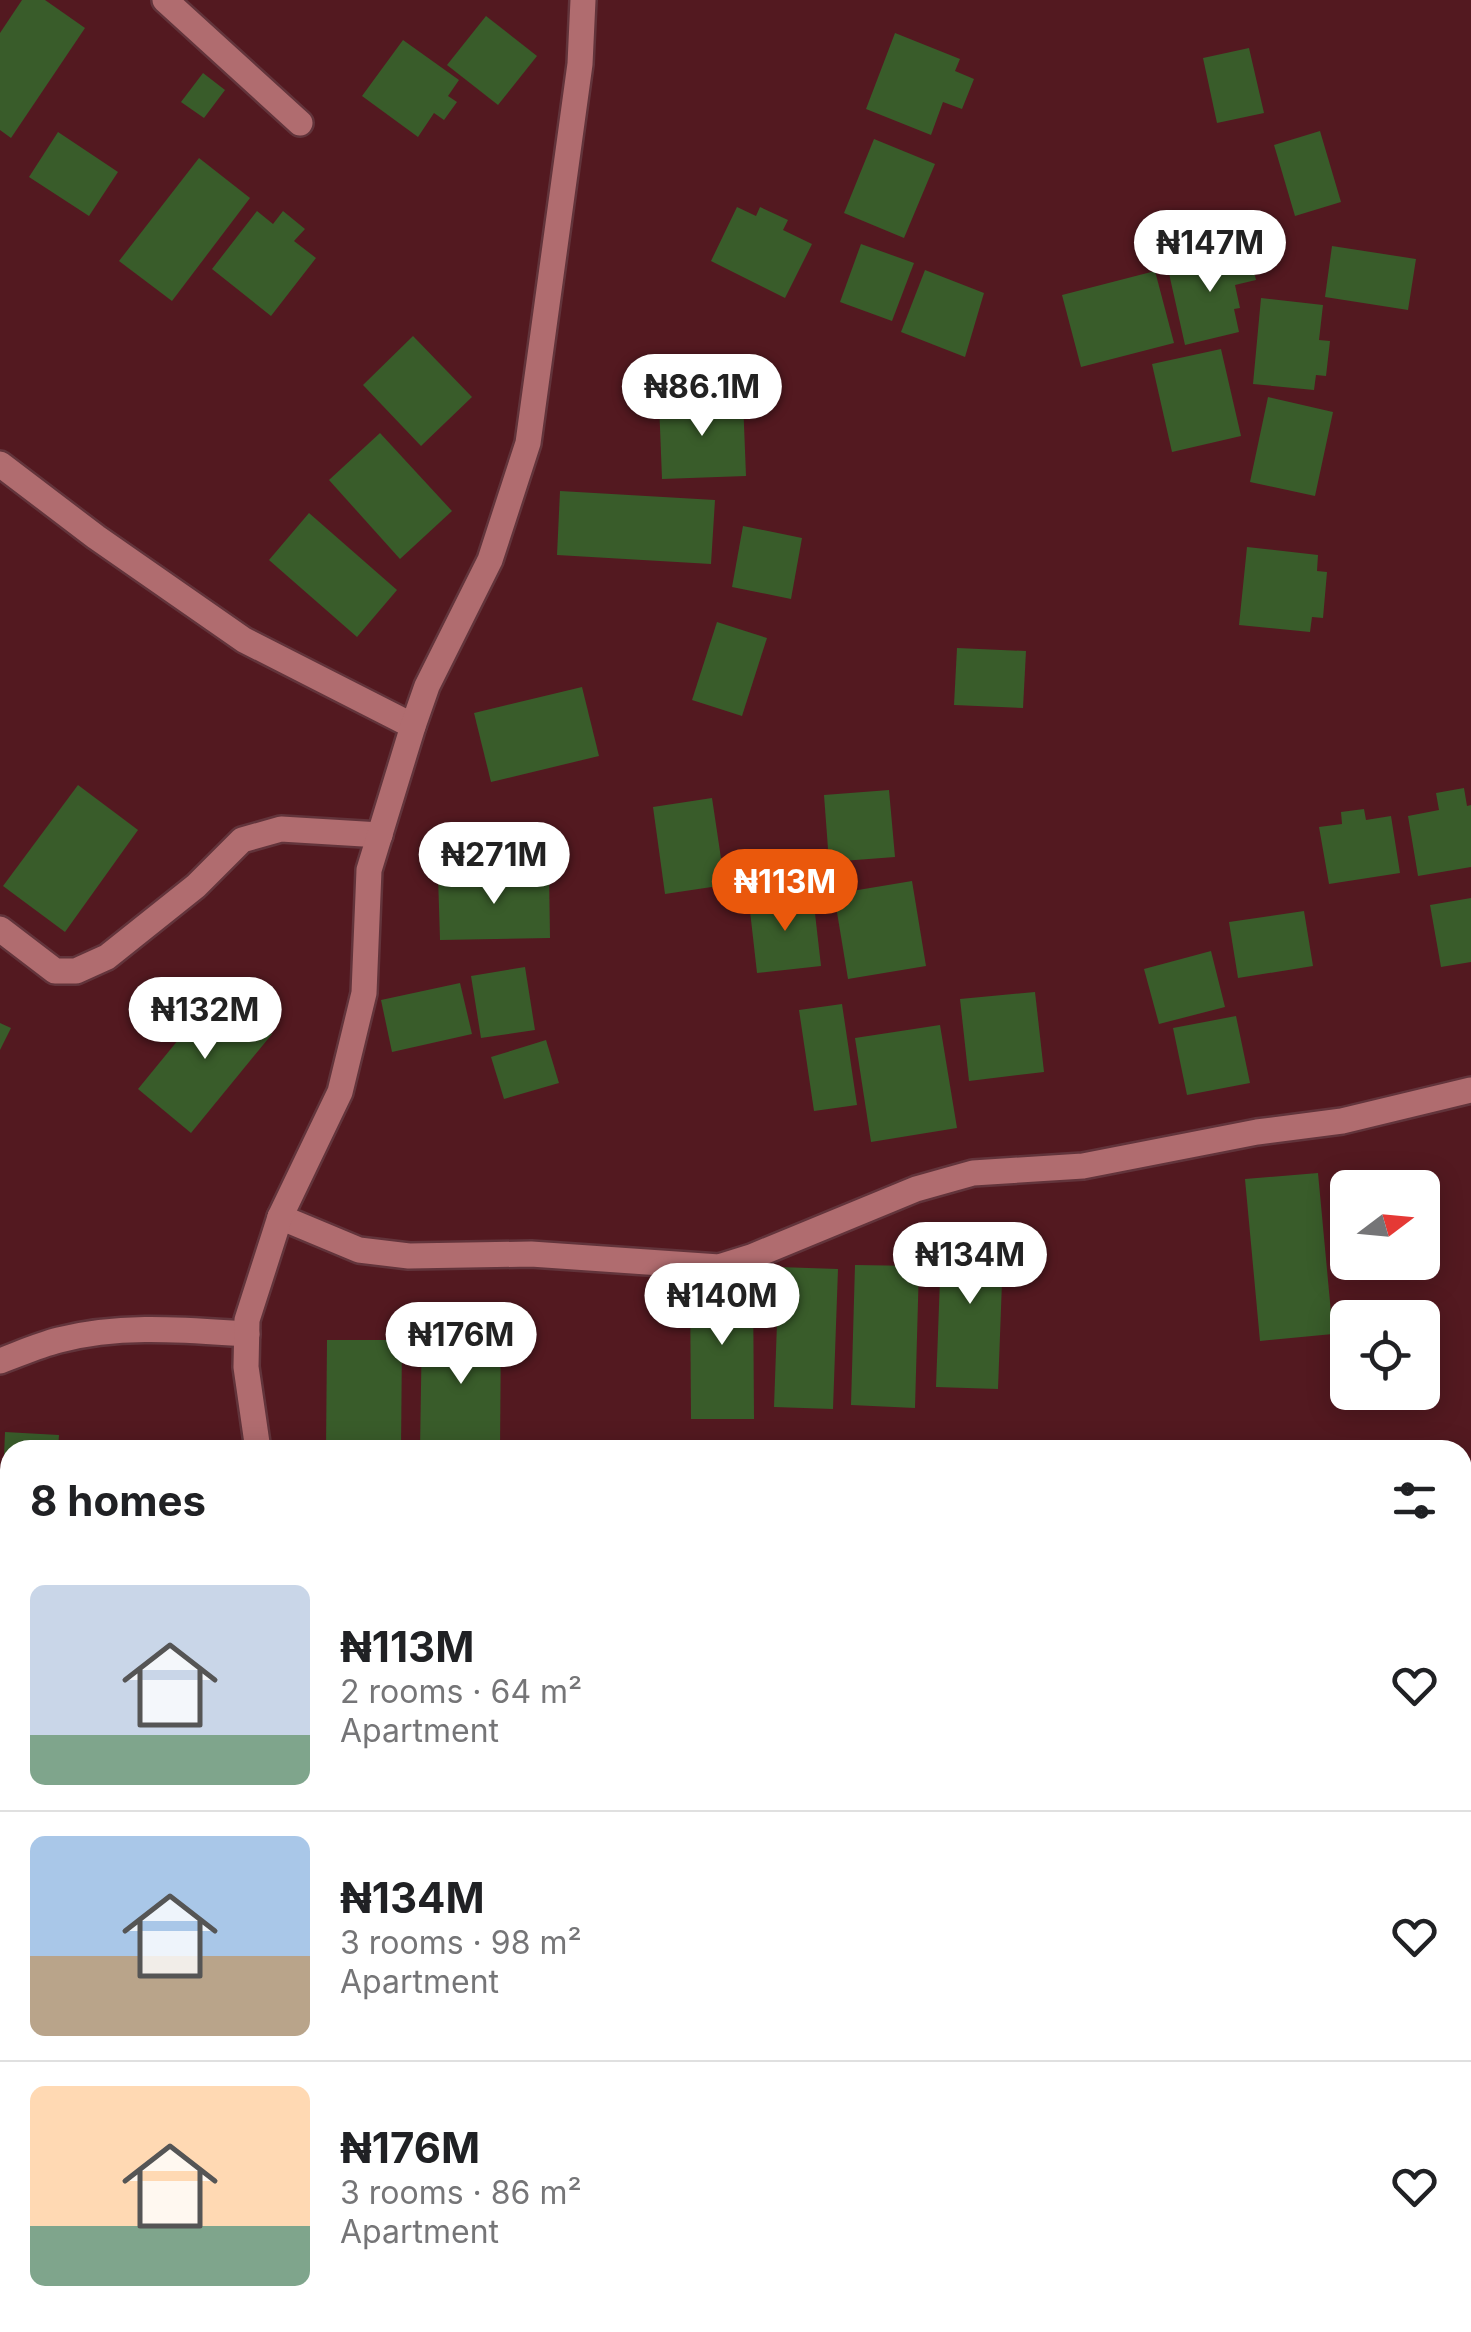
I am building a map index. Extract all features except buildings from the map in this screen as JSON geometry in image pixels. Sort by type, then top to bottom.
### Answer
[{"type":"street","points":[[166,0],[300,123]]},
{"type":"street","points":[[257,1440],[246,1367],[247,1320],[280,1216],[340,1092],[364,994],[369,870],[427,686],[490,560],[528,443],[580,64],[583,0]]},
{"type":"street","points":[[0,464],[96,538],[244,640],[414,726]]},
{"type":"street","points":[[0,929],[55,971],[76,971],[107,957],[196,886],[242,840],[281,829],[380,835]]},
{"type":"street","points":[[280,1216],[359,1250],[409,1256],[531,1254],[718,1267],[751,1258],[916,1189],[972,1172],[1083,1166],[1257,1132],[1342,1121],[1471,1090]]},
{"type":"street","points":[[0,1361],[58,1340],[113,1331],[154,1328],[246,1334]]}]
